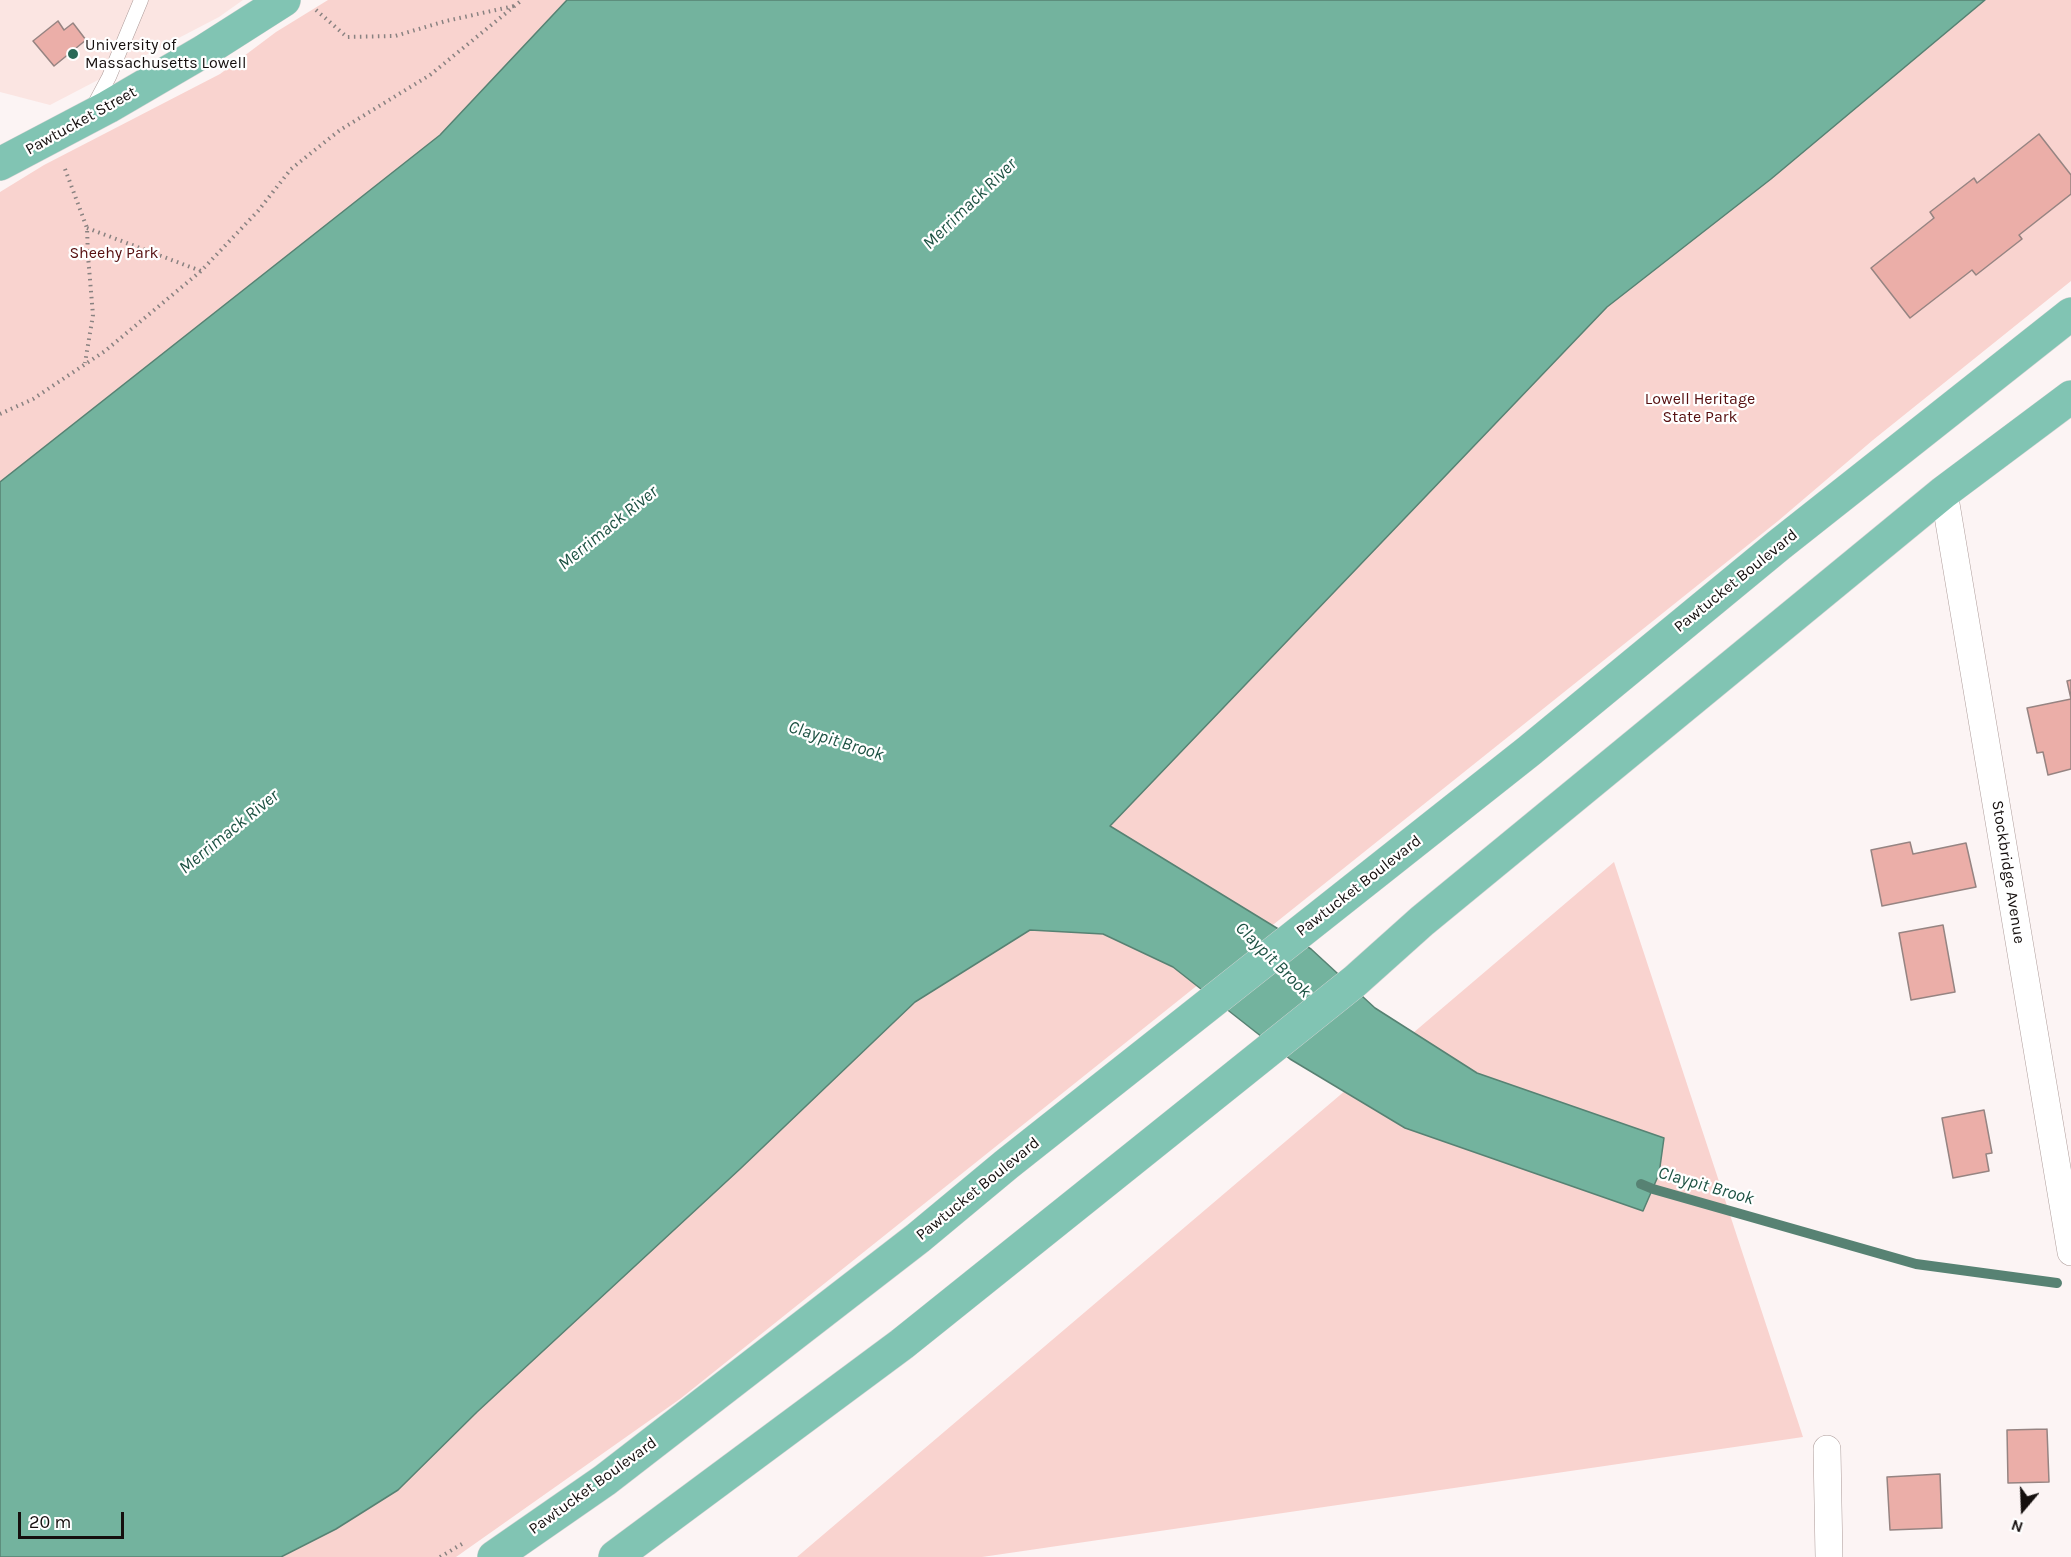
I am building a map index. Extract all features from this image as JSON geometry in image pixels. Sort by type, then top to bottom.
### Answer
[{"type":"main road","name":"Pawtucket Street","points":[[0,164],[87,118],[204,51],[279,4]]},
{"type":"main road","name":"Pawtucket Boulevard","points":[[494,1557],[605,1480],[909,1245],[1007,1164],[1529,751],[1779,545],[2071,314]]},
{"type":"main road","points":[[615,1557],[902,1344],[1355,981],[1431,914],[1944,492],[2071,397]]},
{"type":"street","name":"Stockbridge Avenue","points":[[1944,492],[2071,1252]]},
{"type":"street","points":[[1827,1449],[1829,1557]]},
{"type":"lane","points":[[87,118],[109,77],[141,0]]},
{"type":"path","points":[[0,414],[33,399],[105,351],[201,271],[258,211],[291,169],[340,130],[429,75],[522,0]]},
{"type":"path","points":[[279,4],[347,37],[395,36],[516,5]]},
{"type":"path","points":[[64,167],[87,228],[93,315],[85,364]]},
{"type":"path","points":[[87,228],[201,271]]},
{"type":"shaded area","name":"University of Massachusetts Lowell","points":[[0,0],[243,0],[219,17],[50,105],[0,92]]},
{"type":"green space","name":"Sheehy Park","points":[[328,0],[567,0],[440,135],[0,482],[0,192],[44,165],[220,74],[276,32]]},
{"type":"green space","name":"Lowell Heritage State Park","points":[[1985,0],[2071,0],[2071,281],[1873,440],[1778,521],[680,1399],[456,1557],[281,1557],[398,1490],[477,1412],[915,1002],[1030,930],[1110,826],[1385,530],[1607,307],[1771,179]]},
{"type":"green space","points":[[1614,862],[1803,1437],[982,1557],[797,1557]]},
{"type":"water","name":"Merrimack River","points":[[567,0],[1985,0],[1771,179],[1607,307],[1110,826],[1311,949],[1375,1008],[1477,1073],[1664,1138],[1659,1174],[1643,1211],[1405,1128],[1290,1059],[1173,967],[1103,934],[1030,930],[915,1002],[740,1169],[477,1412],[398,1490],[336,1529],[281,1557],[0,1557],[0,482],[440,135]]},
{"type":"building","points":[[58,21],[64,30],[73,23],[86,40],[54,66],[33,41]]},
{"type":"building","points":[[2039,134],[2071,175],[2071,194],[2019,235],[2022,239],[1976,275],[1972,270],[1910,318],[1871,268],[1934,218],[1930,212],[1974,178],[1977,183]]},
{"type":"building","points":[[2071,680],[2071,699],[2067,681]]},
{"type":"building","points":[[2071,699],[2071,769],[2048,775],[2043,752],[2037,753],[2027,708]]},
{"type":"building","points":[[1910,842],[1913,854],[1966,843],[1976,887],[1882,906],[1871,850]]},
{"type":"building","points":[[1943,925],[1955,992],[1911,1000],[1899,933]]},
{"type":"building","points":[[1984,1110],[1992,1153],[1986,1154],[1989,1171],[1953,1178],[1942,1118]]},
{"type":"building","points":[[2047,1429],[2049,1482],[2008,1483],[2007,1430]]},
{"type":"building","points":[[1940,1474],[1942,1528],[1890,1530],[1887,1477]]},
{"type":"waterway","name":"Claypit Brook","points":[[1641,1184],[1916,1264],[2057,1283]]},
{"type":"place","name":"University of Massachusetts Lowell","points":[[73,54]]}]
